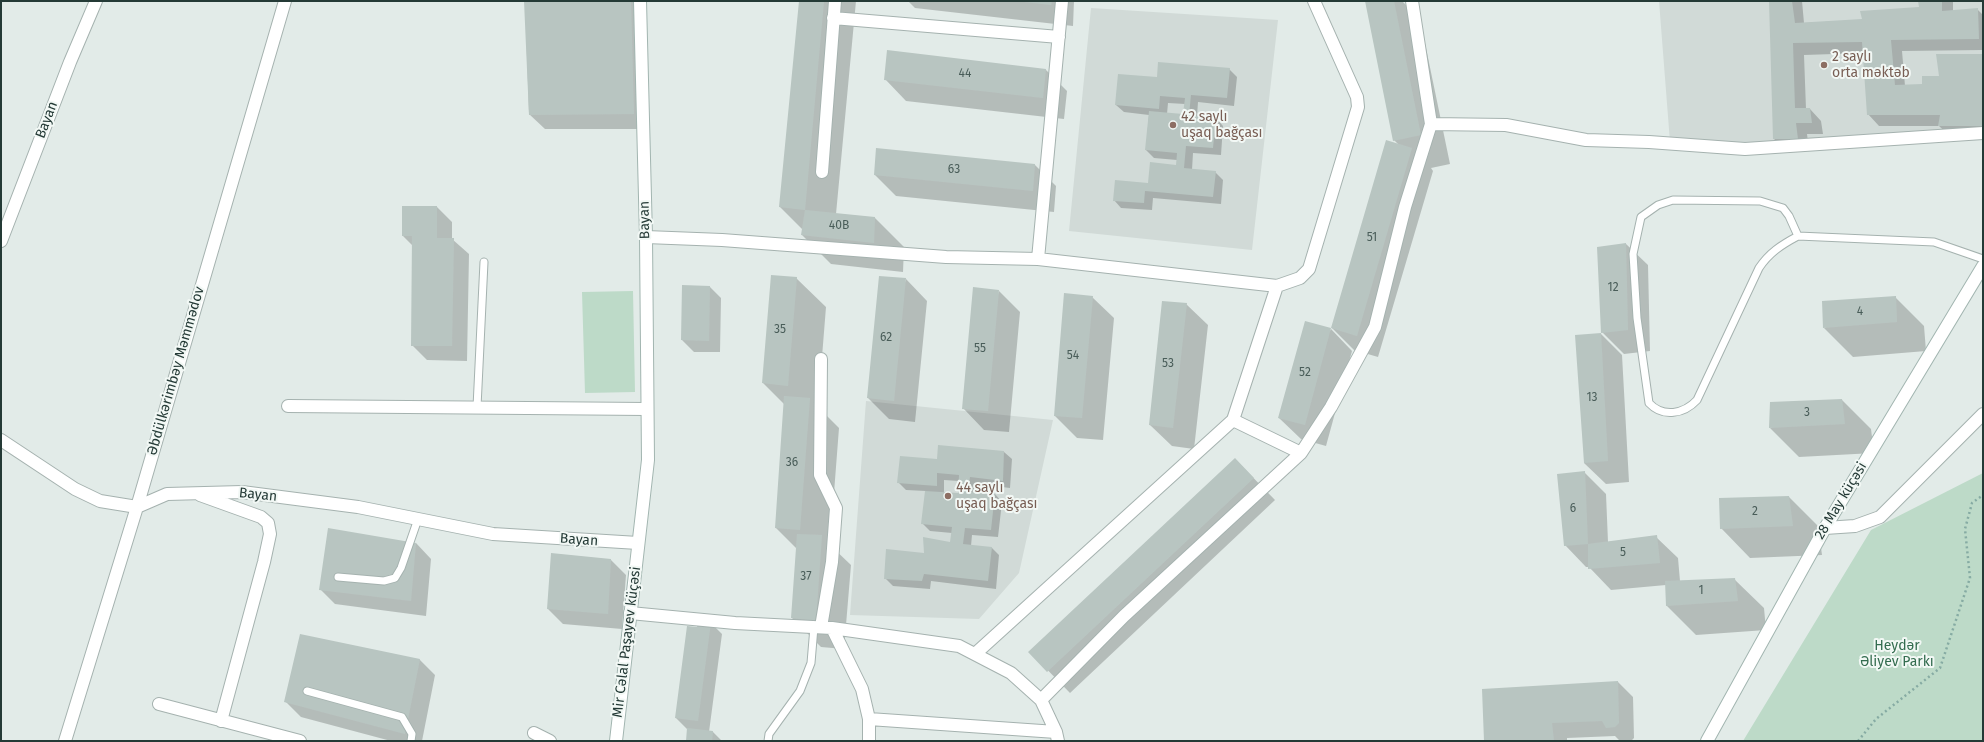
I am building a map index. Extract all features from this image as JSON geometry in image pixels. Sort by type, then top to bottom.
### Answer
[{"type":"street","name":"Bayan","points":[[1,241],[6,212],[96,1]]},
{"type":"street","name":"Əbdülkərimbəy Məmmədov","points":[[65,741],[137,507],[285,1]]},
{"type":"street","name":"Bayan","points":[[137,507],[167,494],[191,492],[242,492],[358,507],[493,534],[638,543],[648,460],[646,237],[640,1]]},
{"type":"street","points":[[822,172],[835,1]]},
{"type":"street","points":[[1038,259],[1062,1]]},
{"type":"street","points":[[646,237],[722,240],[946,257],[1038,259],[1277,286],[1300,278],[1309,269],[1357,112],[1356,97],[1314,1]]},
{"type":"street","points":[[1041,700],[1124,616],[1301,453],[1331,407],[1375,327],[1405,207],[1431,124],[1412,1]]},
{"type":"street","points":[[833,18],[1059,37]]},
{"type":"street","points":[[1431,124],[1506,125],[1586,140],[1650,142],[1745,149],[1983,133]]},
{"type":"street","name":"28 May küçəsi","points":[[1707,741],[1825,528],[1983,266]]},
{"type":"street","points":[[975,654],[1233,420],[1277,286]]},
{"type":"street","points":[[821,359],[820,475],[836,508],[832,562],[823,627],[862,689],[870,719],[868,741]]},
{"type":"street","points":[[288,406],[647,409]]},
{"type":"street","points":[[1825,528],[1855,526],[1880,517],[1983,414]]},
{"type":"street","points":[[1233,420],[1301,453]]},
{"type":"street","points":[[1,440],[75,489],[100,501],[137,507]]},
{"type":"street","points":[[191,492],[261,517],[268,523],[270,534],[264,562],[221,721]]},
{"type":"street","name":"Mir Cəlal Paşayev küçəsi","points":[[616,741],[638,543]]},
{"type":"street","points":[[630,613],[735,623],[823,627],[959,646],[1011,673],[1041,700],[1057,737],[870,719]]},
{"type":"street","points":[[159,704],[300,741]]},
{"type":"street","points":[[534,733],[550,741]]},
{"type":"lane","points":[[1798,236],[1789,216],[1782,208],[1773,204],[1760,202],[1674,200],[1658,205],[1641,217],[1633,254],[1637,318],[1649,403],[1653,408],[1660,411],[1680,412],[1689,408],[1697,400],[1758,268],[1767,256],[1775,249],[1798,236],[1934,242],[1983,259]]},
{"type":"lane","points":[[477,407],[484,262]]},
{"type":"lane","points":[[338,577],[384,581],[395,578],[401,568],[418,519]]},
{"type":"lane","points":[[768,741],[769,734],[800,691],[823,627]]},
{"type":"lane","points":[[307,691],[402,717],[412,734],[411,741]]},
{"type":"path","points":[[1858,741],[1876,719],[1940,668],[1970,578],[1965,529],[1972,503],[1983,495]]},
{"type":"shaded area","name":"2 saylı orta məktəb","points":[[1659,1],[1983,1],[1983,129],[1800,142],[1670,142]]},
{"type":"shaded area","name":"42 saylı uşaq bağçası","points":[[1091,8],[1278,20],[1252,250],[1069,231]]},
{"type":"shaded area","name":"44 saylı uşaq bağçası","points":[[866,401],[1053,420],[1019,573],[979,619],[850,615]]},
{"type":"green space","points":[[633,291],[635,392],[585,393],[582,292]]},
{"type":"green space","name":"Heydər Əliyev Parkı","points":[[1983,473],[1983,741],[1743,741],[1871,530]]},
{"type":"building","points":[[524,1],[631,1],[634,114],[529,115]]},
{"type":"building","points":[[799,1],[824,1],[805,210],[779,207]]},
{"type":"building","points":[[1025,1],[1052,1],[1051,5]]},
{"type":"building","points":[[1365,1],[1394,1],[1421,135],[1393,141]]},
{"type":"building","points":[[1769,1],[1792,1],[1795,23],[1862,19],[1860,11],[1919,7],[1918,1],[1942,1],[1942,11],[1978,8],[1979,39],[1891,40],[1895,85],[1922,84],[1922,76],[1939,76],[1936,54],[1983,54],[1983,126],[1938,126],[1940,115],[1867,115],[1862,42],[1793,43],[1795,108],[1810,108],[1812,123],[1796,123],[1798,139],[1773,139]]},
{"type":"building","points":[[887,50],[1046,69],[1043,98],[884,80]]},
{"type":"building","points":[[1158,62],[1230,68],[1227,98],[1191,95],[1189,115],[1216,117],[1213,148],[1186,146],[1184,168],[1216,171],[1213,197],[1145,191],[1144,203],[1113,201],[1115,180],[1148,183],[1150,162],[1176,165],[1177,153],[1145,150],[1149,111],[1183,114],[1185,98],[1160,96],[1159,109],[1115,105],[1118,74],[1157,77]]},
{"type":"building","points":[[1386,140],[1412,148],[1357,336],[1331,328]]},
{"type":"building","points":[[876,148],[1035,164],[1033,191],[874,175]]},
{"type":"building","points":[[402,206],[437,206],[437,238],[454,238],[452,346],[411,346],[412,236],[402,236]]},
{"type":"building","points":[[805,210],[875,217],[874,243],[801,235]]},
{"type":"building","points":[[1626,243],[1628,330],[1601,333],[1597,247]]},
{"type":"building","points":[[771,275],[797,277],[788,386],[762,383]]},
{"type":"building","points":[[879,276],[906,278],[894,401],[867,398]]},
{"type":"building","points":[[682,285],[710,286],[709,341],[681,340]]},
{"type":"building","points":[[973,287],[999,290],[988,411],[962,409]]},
{"type":"building","points":[[1064,293],[1093,296],[1082,418],[1054,416]]},
{"type":"building","points":[[1896,296],[1897,322],[1823,328],[1822,301]]},
{"type":"building","points":[[1162,301],[1187,303],[1173,428],[1149,425]]},
{"type":"building","points":[[1305,321],[1331,328],[1305,425],[1278,418]]},
{"type":"building","points":[[1601,333],[1608,461],[1584,463],[1575,335]]},
{"type":"building","points":[[784,396],[810,398],[800,530],[775,528]]},
{"type":"building","points":[[1842,399],[1845,424],[1769,428],[1770,402]]},
{"type":"building","points":[[938,445],[1004,451],[1003,481],[970,477],[968,492],[995,493],[991,530],[965,528],[963,544],[992,547],[988,581],[924,574],[922,581],[884,579],[886,549],[924,553],[923,537],[950,542],[952,527],[921,524],[925,491],[958,493],[959,475],[937,473],[937,486],[897,483],[900,456],[937,459]]},
{"type":"building","points":[[1235,458],[1254,478],[1047,672],[1028,652]]},
{"type":"building","points":[[1585,471],[1588,544],[1564,546],[1557,474]]},
{"type":"building","points":[[1789,496],[1793,526],[1720,529],[1719,498]]},
{"type":"building","points":[[328,528],[416,543],[411,601],[319,590]]},
{"type":"building","points":[[797,534],[822,535],[816,621],[791,618]]},
{"type":"building","points":[[1657,535],[1660,563],[1588,569],[1588,544]]},
{"type":"building","points":[[551,553],[611,559],[608,614],[547,609]]},
{"type":"building","points":[[1735,578],[1738,601],[1666,606],[1665,581]]},
{"type":"building","points":[[698,620],[711,622],[698,721],[675,718],[687,626],[697,627]]},
{"type":"building","points":[[300,634],[420,659],[405,734],[284,702]]},
{"type":"building","points":[[1618,681],[1619,723],[1615,727],[1606,728],[1602,721],[1552,723],[1554,741],[1484,741],[1482,689]]},
{"type":"building","points":[[687,728],[713,731],[712,741],[686,741]]},
{"type":"place","name":"2 saylı orta məktəb","points":[[1824,65]]},
{"type":"place","name":"42 saylı uşaq bağçası","points":[[1173,125]]},
{"type":"place","name":"44 saylı uşaq bağçası","points":[[948,496]]}]
